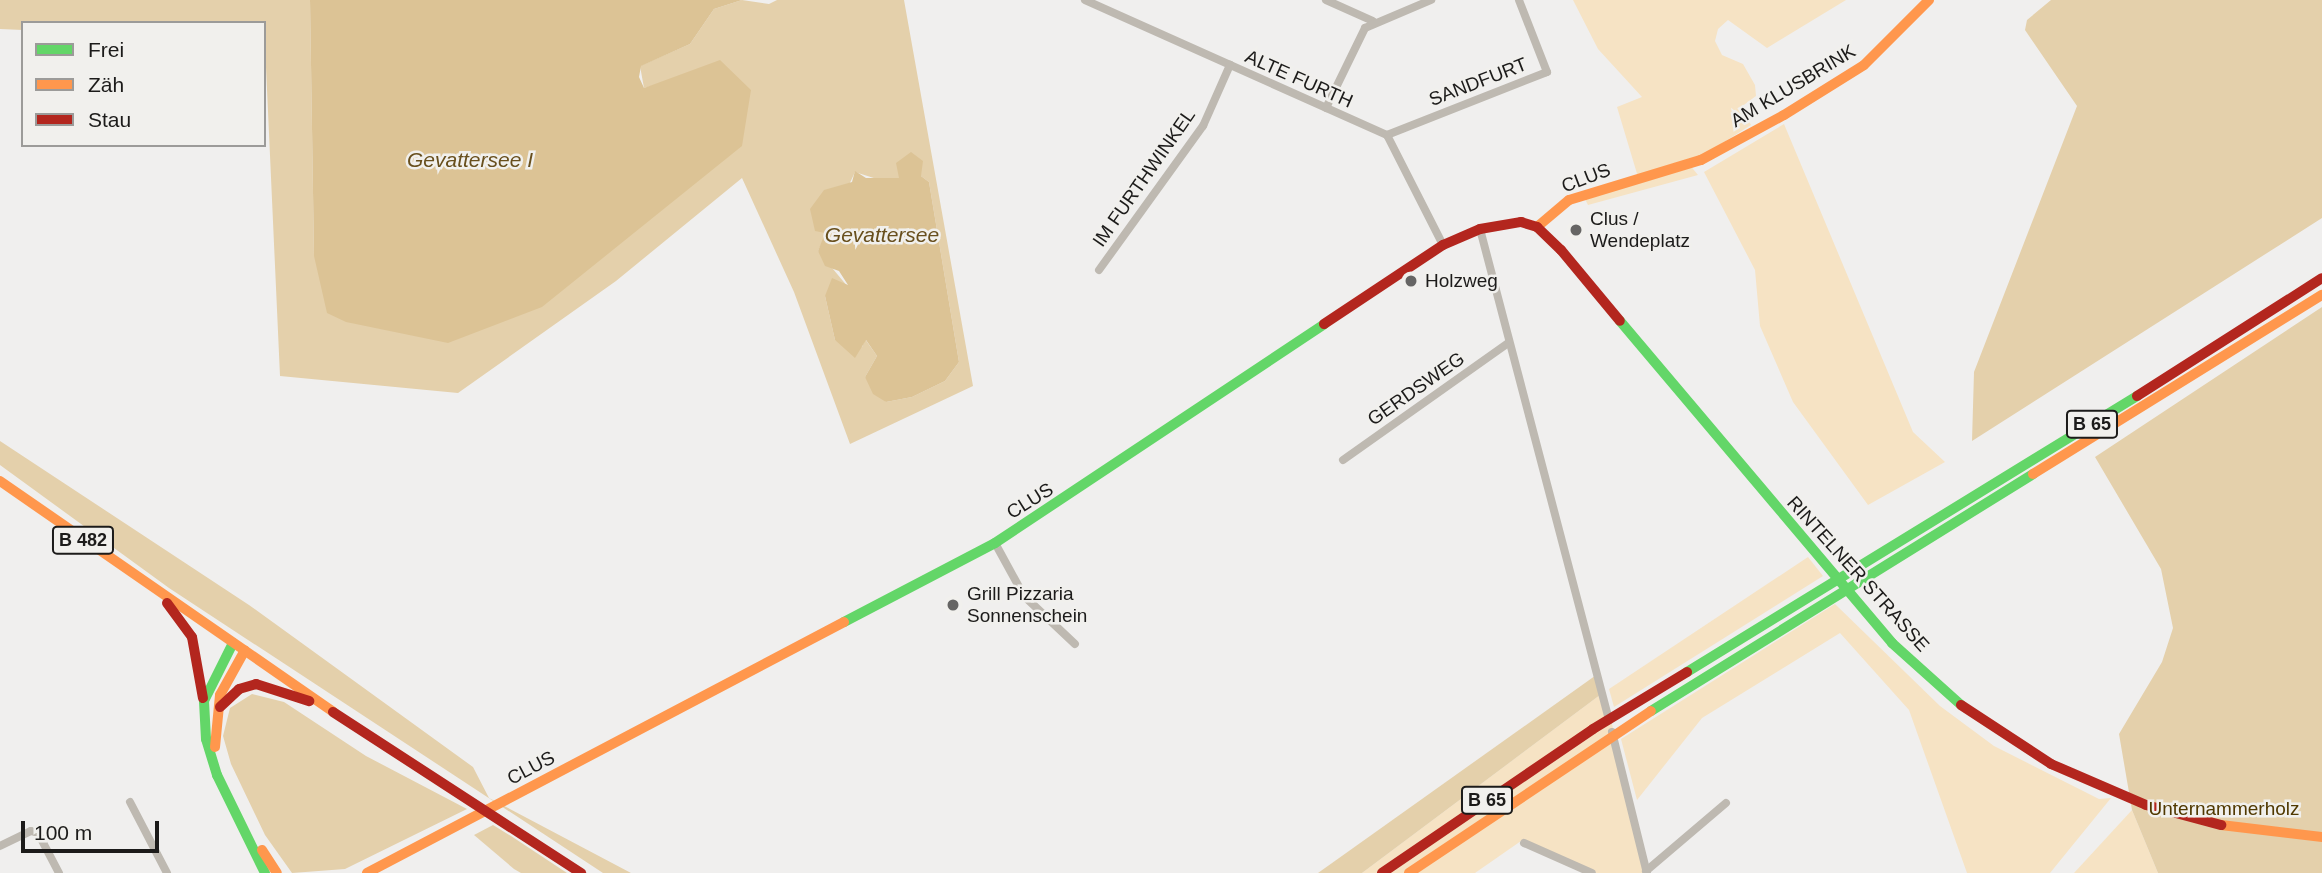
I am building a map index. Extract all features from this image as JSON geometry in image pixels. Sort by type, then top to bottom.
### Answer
[{"type":"main road","name":"AM KLUSBRINK","points":[[1697,162],[1841,82],[1882,50],[1929,0]]},
{"type":"main road","name":"CLUS","points":[[367,873],[995,543],[1061,503],[1443,246],[1479,229],[1521,222],[1537,227],[1569,200],[1697,162]]},
{"type":"main road","name":"RINTELNER STRASSE","points":[[1537,227],[1561,250],[1892,643],[1959,704],[2051,764],[2139,802],[2228,827],[2322,837]]},
{"type":"main road","name":"B 65","points":[[1382,873],[1626,708],[1823,585],[2128,402],[2322,278]]},
{"type":"main road","name":"B 65","points":[[1409,873],[1631,723],[2322,295]]},
{"type":"main road","name":"B 482","points":[[0,481],[317,702],[581,873]]},
{"type":"main road","points":[[162,595],[192,637],[211,758],[265,873]]},
{"type":"main road","points":[[204,701],[233,643]]},
{"type":"main road","points":[[245,650],[229,675],[215,713],[214,736],[223,772],[277,873]]},
{"type":"main road","points":[[215,713],[239,689],[256,684],[317,702]]},
{"type":"street","name":"ALTE FURTH","points":[[1085,0],[1387,135]]},
{"type":"street","points":[[1326,0],[1373,21]]},
{"type":"street","name":"SANDFURT","points":[[1387,135],[1547,72],[1518,0]]},
{"type":"street","points":[[1326,108],[1352,47],[1373,21],[1428,1]]},
{"type":"street","name":"IM FURTHWINKEL","points":[[1099,270],[1203,126],[1230,65]]},
{"type":"street","points":[[1387,135],[1443,246]]},
{"type":"street","points":[[1479,229],[1647,872],[1726,803]]},
{"type":"street","name":"GERDSWEG","points":[[1343,460],[1508,343]]},
{"type":"street","points":[[995,543],[1024,596],[1075,644]]},
{"type":"street","points":[[130,802],[167,873]]},
{"type":"street","points":[[0,846],[31,831],[38,833],[59,873]]},
{"type":"street","points":[[1524,843],[1592,873]]},
{"type":"shaded area","points":[[1573,0],[1846,0],[1767,48],[1728,20],[1718,29],[1715,41],[1722,55],[1743,64],[1755,85],[1756,96],[1741,107],[1751,125],[1689,164],[1698,175],[1588,205],[1583,195],[1638,177],[1617,107],[1642,97],[1598,49]]},
{"type":"shaded area","points":[[1784,124],[1913,432],[1945,462],[1868,505],[1793,402],[1760,326],[1755,270],[1704,172]]},
{"type":"shaded area","points":[[1808,557],[1823,576],[1614,707],[1609,689]]},
{"type":"shaded area","points":[[1835,604],[1940,706],[1994,746],[2099,799],[2111,798],[2050,873],[1967,873],[1909,710],[1840,633],[1702,718],[1637,800],[1621,739]]},
{"type":"shaded area","points":[[1604,692],[1649,873],[1594,873],[1521,841],[1475,873],[1362,873]]},
{"type":"shaded area","points":[[2132,810],[2158,873],[2074,873]]},
{"type":"green space","points":[[0,0],[310,0],[314,256],[670,81],[644,88],[640,66],[690,44],[714,9],[742,0],[769,4],[777,0],[904,0],[973,386],[850,444],[794,292],[742,178],[616,281],[458,393],[280,376],[266,21],[21,21],[21,30],[0,29]],"holes":[[[855,172],[880,180],[921,176],[929,182],[959,362],[945,381],[912,397],[886,402],[865,377],[877,356],[865,339],[862,347],[835,340],[825,296],[848,287],[818,251]]]},
{"type":"green space","points":[[2051,0],[2322,0],[2322,218],[1972,441],[1974,372],[2077,106],[2025,30],[2027,20]]},
{"type":"green space","name":"Unternammerholz","points":[[2322,307],[2322,873],[2158,873],[2132,810],[2119,734],[2162,662],[2173,628],[2161,569],[2095,457]]},
{"type":"green space","points":[[0,441],[249,605],[473,767],[489,798],[631,873],[603,873],[169,588],[0,465]]},
{"type":"green space","points":[[1599,673],[1604,692],[1362,873],[1318,873]]},
{"type":"green space","points":[[252,694],[284,702],[366,756],[467,809],[345,869],[292,873],[265,835],[231,764],[223,736],[230,708]]},
{"type":"green space","points":[[493,825],[567,873],[521,873],[514,869],[474,835]]},
{"type":"water","name":"Gevattersee I","points":[[310,0],[742,0],[714,9],[690,44],[641,66],[639,77],[644,88],[720,60],[751,90],[742,146],[542,307],[448,343],[346,322],[327,313],[314,256]]},
{"type":"water","name":"Gevattersee","points":[[911,152],[923,161],[921,176],[929,182],[959,362],[945,381],[912,397],[886,402],[873,394],[865,377],[877,356],[866,340],[855,358],[835,340],[825,296],[832,278],[848,285],[839,271],[825,266],[818,251],[825,233],[815,231],[810,209],[824,190],[852,182],[855,171],[866,178],[899,178],[896,163]]},
{"type":"traffic: fast","points":[[1620,321],[1892,643],[1961,705]]},
{"type":"traffic: fast","points":[[844,622],[995,543],[1324,324]]},
{"type":"traffic: fast","points":[[1687,672],[2137,396]]},
{"type":"traffic: fast","points":[[1651,711],[2033,474]]},
{"type":"traffic: fast","points":[[233,643],[204,701],[206,739],[217,775],[265,873]]},
{"type":"traffic: slow","points":[[1537,227],[1569,200],[1701,160],[1784,115],[1864,65],[1929,0]]},
{"type":"traffic: slow","points":[[2033,474],[2322,295]]},
{"type":"traffic: slow","points":[[0,481],[333,712]]},
{"type":"traffic: slow","points":[[367,873],[844,622]]},
{"type":"traffic: slow","points":[[215,747],[220,695],[245,650]]},
{"type":"traffic: slow","points":[[1409,873],[1651,711]]},
{"type":"traffic: slow","points":[[2221,825],[2322,837]]},
{"type":"traffic: slow","points":[[262,850],[277,873]]},
{"type":"traffic: jam","points":[[1324,324],[1443,245],[1480,229],[1521,222],[1537,227],[1561,250],[1620,321]]},
{"type":"traffic: jam","points":[[2137,396],[2322,278]]},
{"type":"traffic: jam","points":[[167,603],[192,637],[203,698]]},
{"type":"traffic: jam","points":[[1382,873],[1593,729],[1687,672]]},
{"type":"traffic: jam","points":[[220,707],[239,689],[256,684],[309,701]]},
{"type":"traffic: jam","points":[[1961,705],[2051,764],[2146,805],[2221,825]]},
{"type":"traffic: jam","points":[[333,712],[581,873]]},
{"type":"place","name":"Clus / Wendeplatz","points":[[1576,230]]},
{"type":"place","name":"Holzweg","points":[[1411,281]]},
{"type":"place","name":"Grill Pizzaria Sonnenschein","points":[[953,605]]}]
